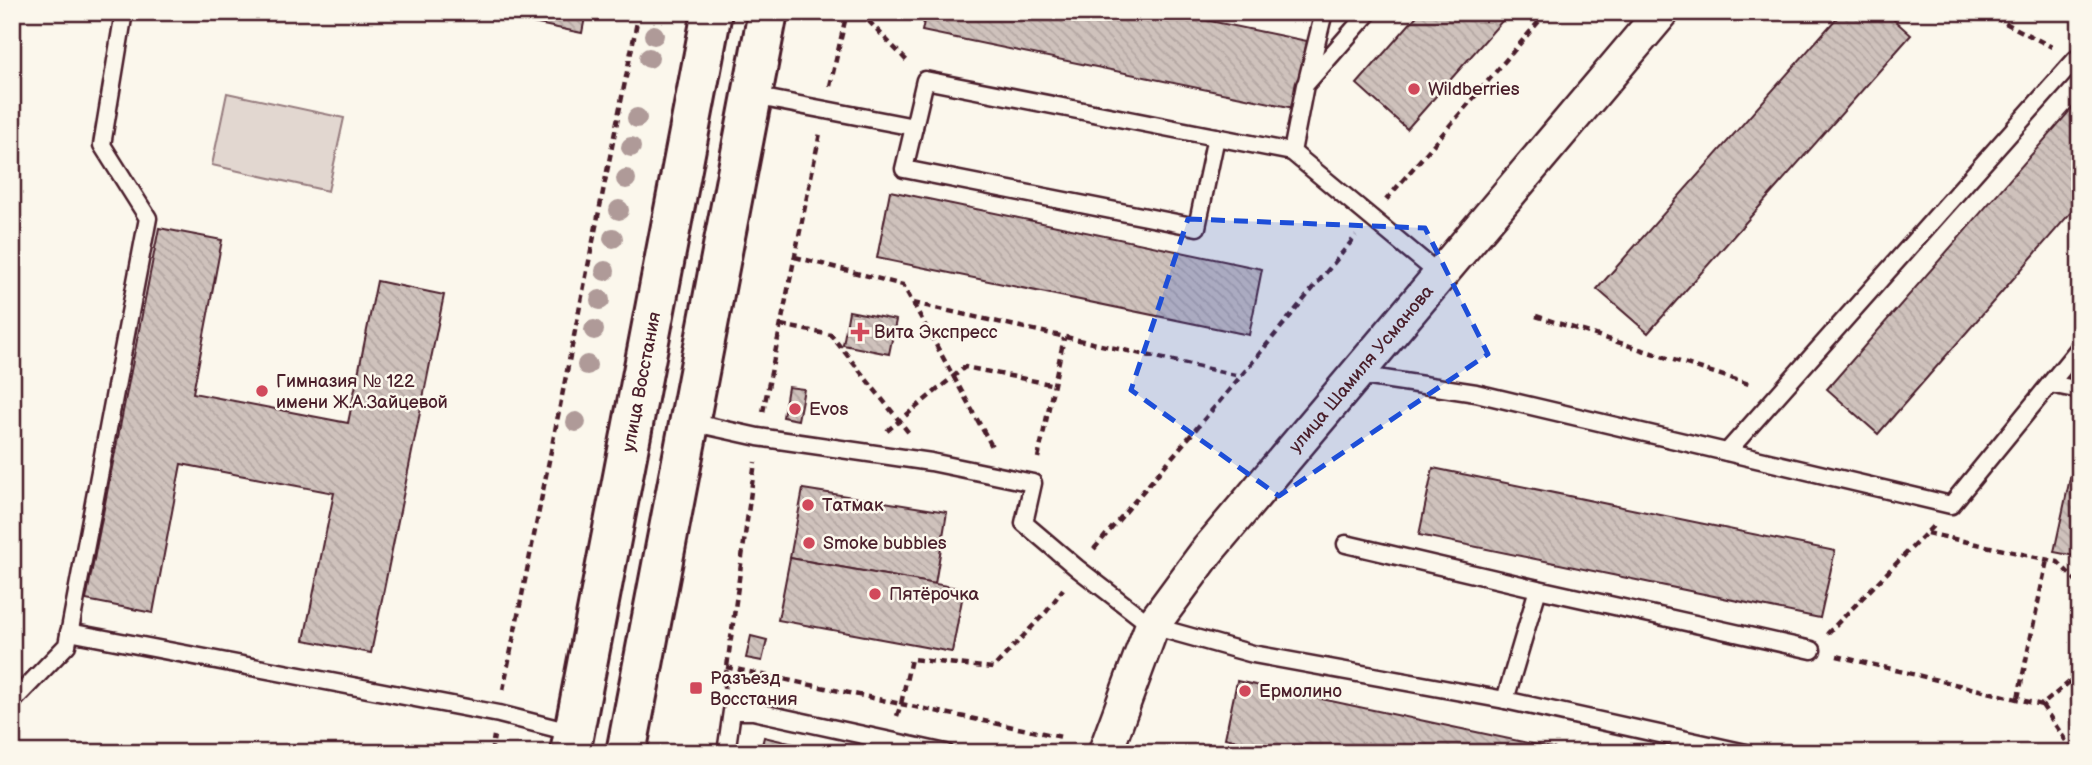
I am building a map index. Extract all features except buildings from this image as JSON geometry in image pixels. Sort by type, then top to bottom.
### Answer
[{"type":"main road","name":"улица Восстания","points":[[572,743],[712,12]]},
{"type":"main road","points":[[626,753],[768,12]]},
{"type":"street","name":"улица Шамиля Усманова","points":[[1105,753],[1152,626],[1208,550],[1662,12]]},
{"type":"lane","points":[[12,702],[67,645],[148,218],[102,145],[124,12]]},
{"type":"lane","points":[[1292,152],[1324,12]]},
{"type":"lane","points":[[1306,85],[1369,12]]},
{"type":"lane","points":[[1727,452],[2077,60]]},
{"type":"lane","points":[[1216,137],[1197,227],[905,169],[925,80],[1216,137],[1292,152],[1440,275]]},
{"type":"lane","points":[[752,96],[914,127]]},
{"type":"lane","points":[[1357,375],[1476,393],[1951,505],[2080,347]]},
{"type":"lane","points":[[2050,384],[2080,390]]},
{"type":"lane","points":[[690,422],[758,437],[931,462],[1033,483],[1024,523],[1152,626],[1253,654],[1505,700],[1668,745],[1746,753]]},
{"type":"lane","points":[[1346,544],[1812,650]]},
{"type":"lane","points":[[1505,700],[1538,589]]},
{"type":"lane","points":[[69,632],[499,715],[572,743]]},
{"type":"lane","points":[[726,753],[733,711],[760,711],[946,753]]},
{"type":"path","points":[[491,753],[639,12]]},
{"type":"path","points":[[723,692],[758,437],[847,12]]},
{"type":"path","points":[[860,12],[925,80]]},
{"type":"path","points":[[889,740],[901,704],[911,659],[993,668],[1047,611],[1077,568],[1547,12]]},
{"type":"path","points":[[1984,12],[2077,60]]},
{"type":"path","points":[[795,257],[903,285],[1009,477]]},
{"type":"path","points":[[913,303],[1241,376]]},
{"type":"path","points":[[1536,316],[1779,394]]},
{"type":"path","points":[[781,325],[831,335],[931,462]]},
{"type":"path","points":[[1033,483],[1063,338]]},
{"type":"path","points":[[861,452],[965,368],[1055,384]]},
{"type":"path","points":[[1812,650],[1951,505]]},
{"type":"path","points":[[1927,533],[2058,562],[2080,585]]},
{"type":"path","points":[[2018,698],[2047,560]]},
{"type":"path","points":[[1812,650],[2042,705],[2074,753]]},
{"type":"path","points":[[726,667],[1062,737]]},
{"type":"path","points":[[2042,705],[2080,673]]},
{"type":"highlighted area","points":[[1188,219],[1425,228],[1488,354],[1279,496],[1131,390]]},
{"type":"shaded area","points":[[227,93],[344,118],[328,191],[212,165]]},
{"type":"place","name":"Wildberries","points":[[1414,89]]},
{"type":"place","name":"Вита Экспресс","points":[[860,332]]},
{"type":"place","name":"Гимназия № 122 имени Ж.А.Зайцевой","points":[[262,391]]},
{"type":"place","name":"Evos","points":[[795,409]]},
{"type":"place","name":"Татмак","points":[[808,505]]},
{"type":"place","name":"Smoke bubbles","points":[[809,543]]},
{"type":"place","name":"Пятёрочка","points":[[875,594]]},
{"type":"place","name":"Разъезд Восстания","points":[[696,688]]},
{"type":"place","name":"Ермолино","points":[[1245,691]]}]
